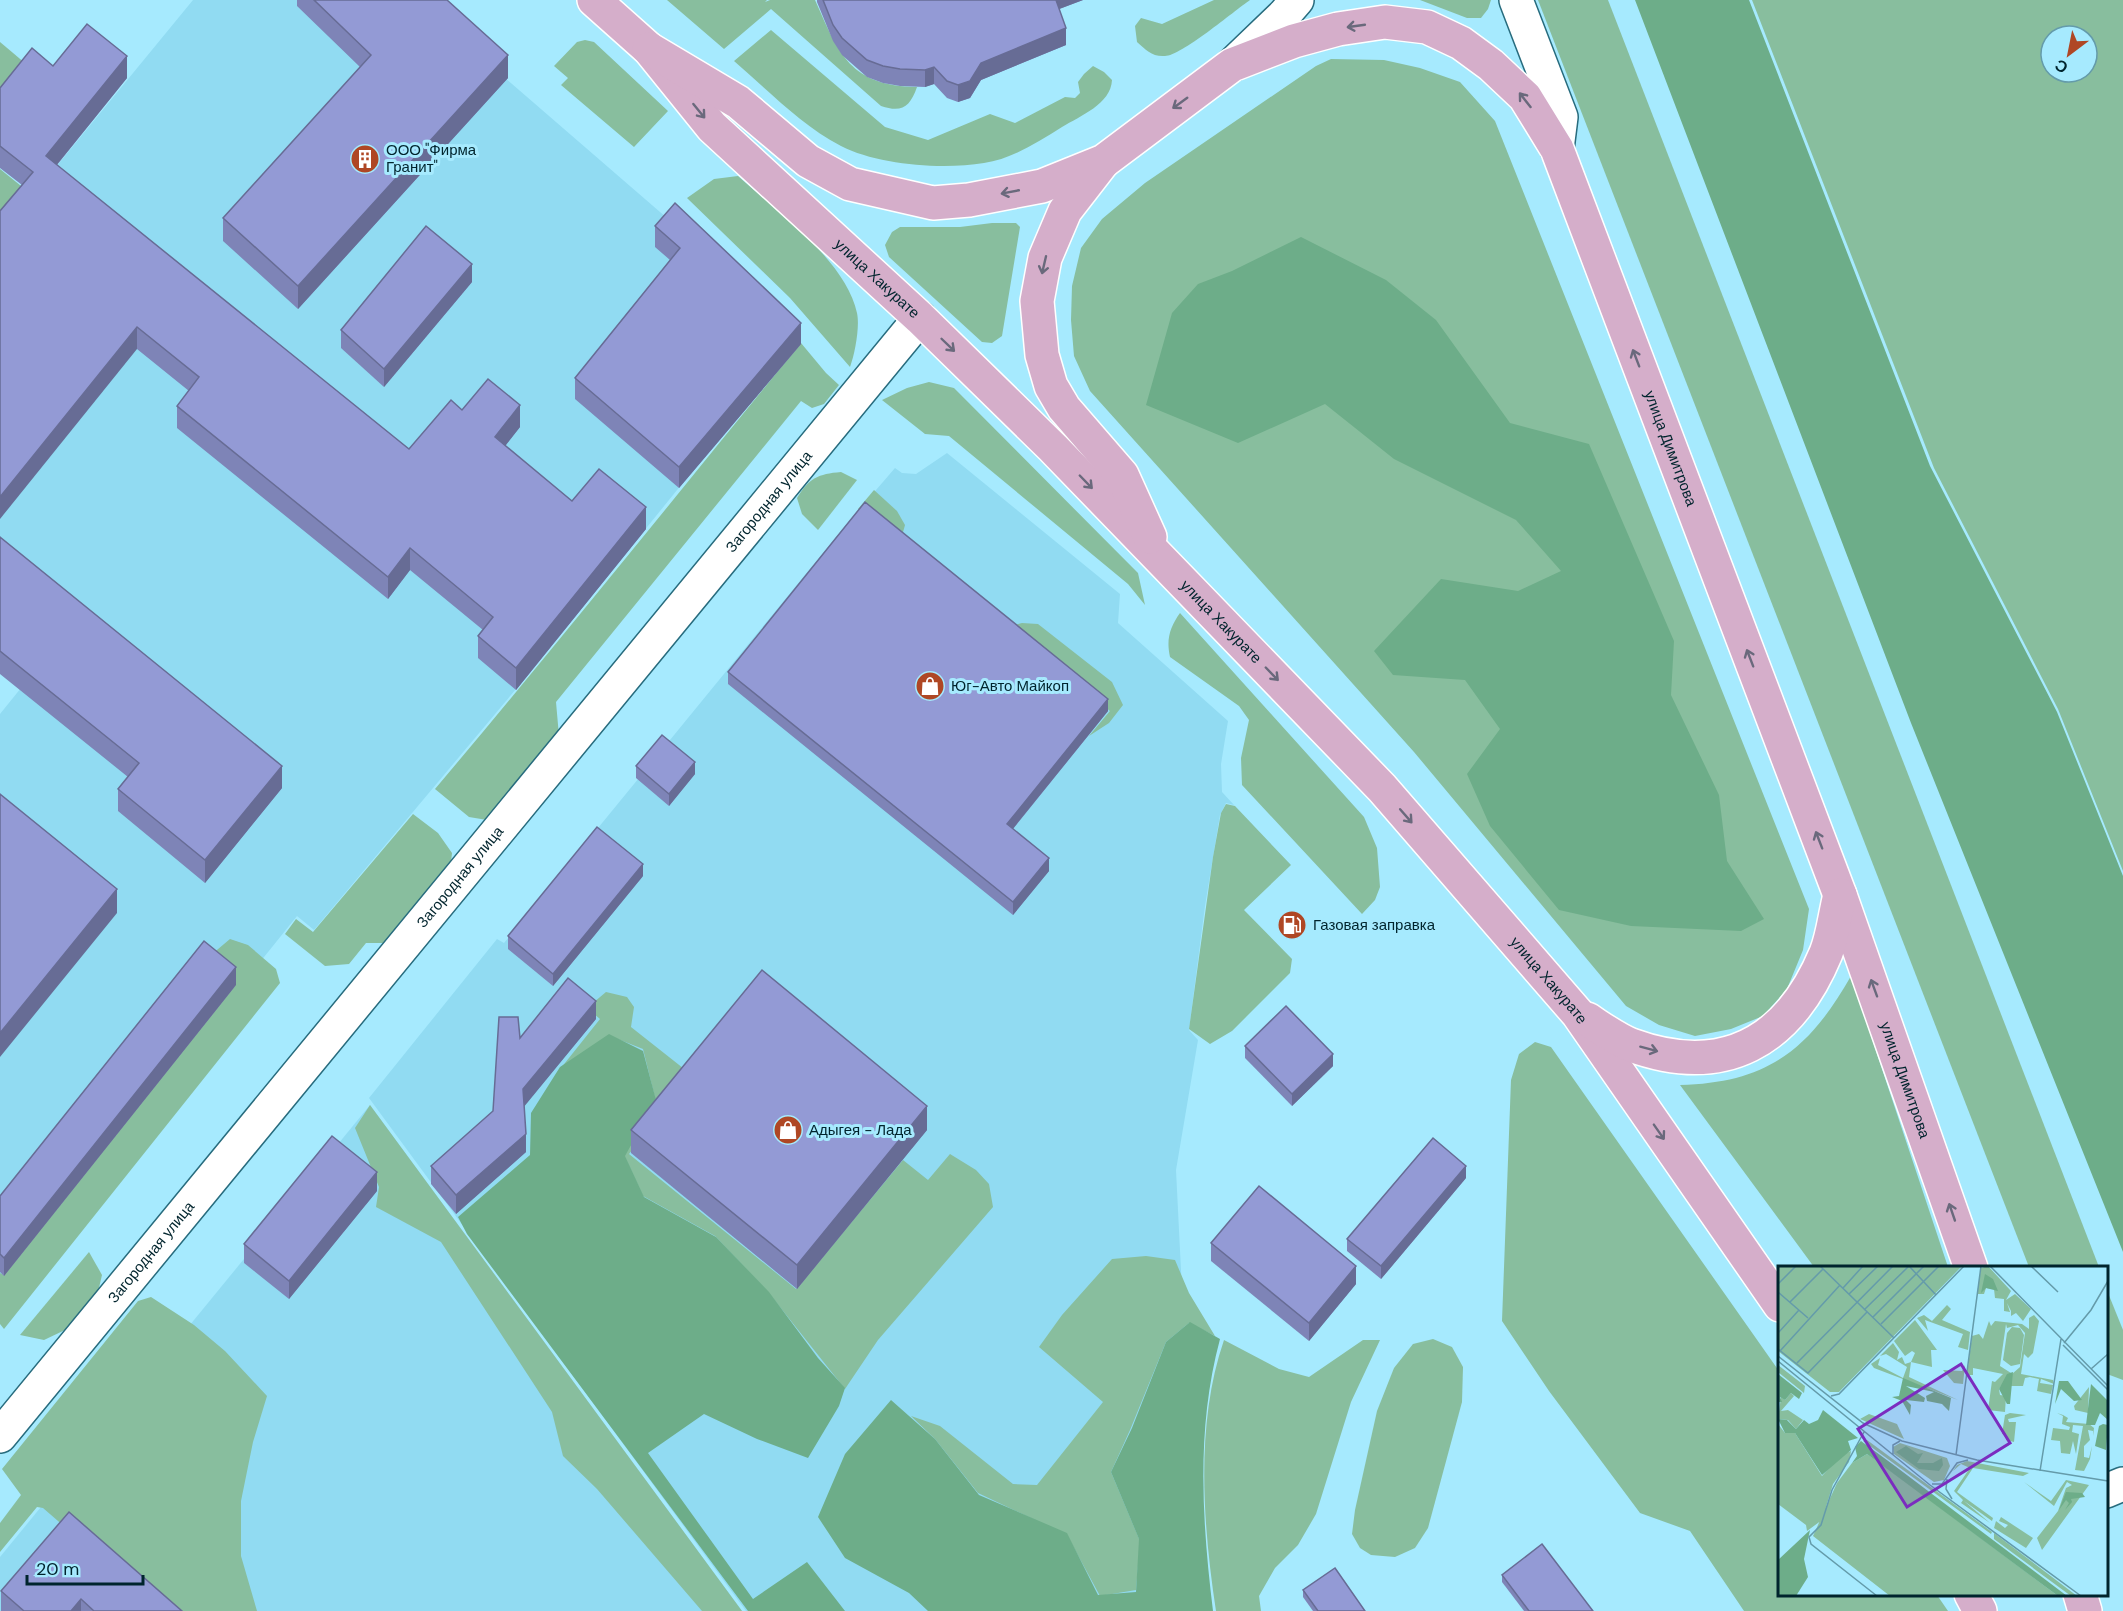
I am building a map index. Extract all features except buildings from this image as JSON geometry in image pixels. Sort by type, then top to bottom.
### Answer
[{"type":"main road","name":"улица Хакурате","points":[[594,0],[649,49],[712,127],[920,318],[1053,448],[1382,788],[1578,1014],[1778,1304]]},
{"type":"main road","points":[[649,49],[738,102],[808,161],[850,184],[933,203],[969,200],[1042,186],[1104,161],[1233,65],[1294,41],[1338,28],[1385,22],[1427,27],[1461,43],[1491,65],[1525,97],[1557,149]]},
{"type":"main road","name":"улица Димитрова","points":[[1557,149],[1840,895],[1970,1266]]},
{"type":"main road","points":[[1104,161],[1065,211],[1045,258],[1037,300],[1042,355],[1051,386],[1064,408],[1122,475],[1159,558]]},
{"type":"main road","points":[[1578,1014],[1630,1044],[1673,1056],[1715,1057],[1757,1042],[1784,1021],[1808,991],[1827,951],[1840,895]]},
{"type":"main road","points":[[1972,1596],[1980,1611]]},
{"type":"main road","points":[[2081,1596],[2085,1611]]},
{"type":"street","points":[[1233,65],[1297,0]]},
{"type":"street","name":"улица Димитрова","points":[[1516,0],[1561,117],[1557,149]]},
{"type":"street","name":"Загородная улица","points":[[0,1436],[920,318]]},
{"type":"street","points":[[2108,1490],[2123,1484]]},
{"type":"shaded area","points":[[193,0],[420,0],[505,78],[675,225],[707,453],[516,689],[314,930],[297,916],[0,1286],[0,714],[21,688],[0,671],[0,235]]},
{"type":"shaded area","points":[[947,453],[1120,594],[1118,623],[1228,721],[1221,764],[1222,792],[1234,805],[1226,803],[1220,815],[1205,906],[1189,1030],[1198,1040],[1176,1170],[1198,1611],[746,1611],[369,1098],[497,939],[504,943],[895,468],[902,473],[916,474]]},
{"type":"shaded area","points":[[370,1105],[742,1611],[0,1611],[0,1557]]},
{"type":"green space","points":[[667,0],[767,0],[765,2],[815,0],[840,51],[850,63],[876,81],[917,87],[904,107],[894,109],[881,106],[771,9],[724,49]]},
{"type":"green space","points":[[1214,0],[1250,0],[1195,41],[1173,54],[1156,55],[1137,42],[1135,26],[1141,18],[1162,24]]},
{"type":"green space","points":[[1420,0],[1491,0],[1481,18],[1467,18]]},
{"type":"green space","points":[[1538,0],[1608,0],[2099,1266],[2029,1266]]},
{"type":"green space","points":[[1635,0],[1749,0],[1930,466],[2057,712],[2123,876],[2123,1252],[1911,723]]},
{"type":"green space","points":[[1752,0],[2123,0],[2123,871],[2058,709],[1934,468]]},
{"type":"green space","points":[[771,30],[885,127],[928,140],[990,114],[1015,123],[1065,97],[1075,98],[1080,93],[1078,82],[1093,66],[1112,80],[1106,96],[1100,103],[1034,144],[1005,158],[984,163],[949,166],[891,162],[856,152],[826,138],[799,118],[734,61]]},
{"type":"green space","points":[[585,40],[594,42],[668,111],[634,147],[561,85],[568,78],[554,66],[577,42]]},
{"type":"green space","points":[[0,42],[32,69],[0,109]]},
{"type":"green space","points":[[1331,59],[1384,60],[1420,68],[1460,82],[1495,121],[1809,909],[1803,950],[1787,989],[1763,1016],[1731,1029],[1695,1036],[1659,1025],[1626,1006],[1414,752],[1090,391],[1074,356],[1071,320],[1072,286],[1081,248],[1102,219],[1145,183],[1316,66]]},
{"type":"green space","points":[[0,169],[31,194],[0,232]]},
{"type":"green space","points":[[738,176],[808,238],[839,274],[850,294],[858,319],[854,355],[850,367],[790,298],[687,198],[714,179]]},
{"type":"green space","points":[[1016,223],[1020,227],[1002,336],[992,343],[982,342],[889,257],[885,245],[892,232],[900,227],[960,227]]},
{"type":"green space","points":[[1301,237],[1386,280],[1436,320],[1510,423],[1589,444],[1674,641],[1671,695],[1719,795],[1727,861],[1764,919],[1741,931],[1631,926],[1559,910],[1490,826],[1467,774],[1500,729],[1465,680],[1393,675],[1374,651],[1441,579],[1518,591],[1561,571],[1516,520],[1394,459],[1325,404],[1238,443],[1146,405],[1172,313],[1198,284],[1232,271]]},
{"type":"green space","points":[[801,343],[839,385],[824,404],[812,408],[801,401],[556,702],[559,736],[487,820],[469,817],[435,789]]},
{"type":"green space","points":[[929,382],[954,388],[1138,573],[1145,605],[1128,584],[949,436],[925,434],[882,400],[907,388]]},
{"type":"green space","points":[[841,472],[857,480],[818,530],[802,514],[797,498],[815,478]]},
{"type":"green space","points":[[874,490],[897,511],[905,525],[900,543],[858,509]]},
{"type":"green space","points":[[1180,613],[1364,817],[1377,848],[1380,887],[1375,900],[1362,914],[1242,785],[1241,758],[1249,720],[1239,706],[1170,657],[1168,644],[1170,634]]},
{"type":"green space","points":[[1022,623],[1038,624],[1112,682],[1123,705],[1109,723],[1089,736],[1110,711],[1006,627]]},
{"type":"green space","points":[[1226,804],[1235,806],[1291,865],[1244,910],[1292,959],[1290,973],[1232,1031],[1210,1044],[1189,1029],[1213,857],[1221,813]]},
{"type":"green space","points":[[413,814],[438,833],[452,853],[450,871],[387,943],[366,943],[349,964],[325,966],[285,934],[296,919],[313,932]]},
{"type":"green space","points":[[230,939],[248,945],[276,969],[280,983],[4,1329],[0,1324],[0,1273],[4,1275],[205,960]]},
{"type":"green space","points":[[1851,976],[1948,1266],[1813,1266],[1680,1085],[1738,1078],[1782,1058],[1819,1024]]},
{"type":"green space","points":[[606,992],[627,997],[634,1007],[631,1027],[688,1072],[690,1080],[629,1154],[796,1289],[903,1160],[928,1180],[950,1154],[976,1170],[989,1184],[993,1207],[878,1340],[845,1389],[768,1292],[715,1236],[643,1196],[624,1155],[656,1102],[643,1049],[610,1036],[561,1068],[600,1019],[587,1008]]},
{"type":"green space","points":[[609,1034],[643,1051],[656,1100],[625,1156],[644,1197],[716,1237],[769,1292],[818,1358],[845,1388],[839,1406],[808,1458],[757,1439],[704,1414],[648,1453],[753,1599],[807,1562],[845,1611],[748,1611],[467,1234],[458,1217],[530,1155],[531,1113],[560,1067]]},
{"type":"green space","points":[[1535,1042],[1551,1047],[1778,1370],[1778,1596],[1938,1596],[1948,1611],[1744,1611],[1690,1531],[1640,1513],[1549,1391],[1502,1321],[1511,1080],[1519,1054]]},
{"type":"green space","points":[[370,1105],[742,1611],[702,1611],[597,1489],[563,1456],[552,1412],[441,1242],[376,1207],[379,1187],[355,1128]]},
{"type":"green space","points":[[89,1252],[102,1275],[98,1292],[65,1330],[44,1340],[20,1335]]},
{"type":"green space","points":[[1146,1256],[1175,1260],[1189,1293],[1215,1336],[1189,1323],[1166,1342],[1111,1472],[1140,1541],[1136,1590],[1100,1596],[1067,1535],[978,1493],[935,1439],[911,1416],[940,1426],[1013,1484],[1037,1485],[1103,1402],[1039,1347],[1062,1315],[1112,1259]]},
{"type":"green space","points":[[2108,1293],[2123,1330],[2123,1380],[2108,1374]]},
{"type":"green space","points":[[151,1297],[194,1325],[225,1351],[267,1396],[253,1442],[241,1501],[241,1556],[257,1611],[162,1611],[43,1508],[37,1507],[0,1552],[0,1523],[21,1495],[2,1469],[138,1301]]},
{"type":"green space","points":[[1190,1322],[1220,1339],[1207,1406],[1203,1475],[1206,1543],[1213,1611],[928,1611],[909,1593],[845,1558],[818,1517],[845,1454],[891,1400],[935,1439],[979,1495],[1067,1533],[1098,1595],[1136,1592],[1139,1539],[1111,1472],[1132,1428],[1166,1342]]},
{"type":"green space","points":[[1433,1339],[1452,1347],[1463,1367],[1462,1402],[1428,1528],[1415,1548],[1395,1557],[1371,1555],[1360,1548],[1352,1534],[1355,1510],[1377,1411],[1394,1368],[1413,1344]]},
{"type":"green space","points":[[1224,1340],[1279,1369],[1309,1377],[1363,1340],[1380,1340],[1351,1402],[1316,1514],[1298,1545],[1275,1568],[1259,1596],[1261,1611],[1216,1611],[1211,1578],[1205,1510],[1205,1440],[1215,1372]]},
{"type":"place","name":"ООО \"Фирма Гранит\"","points":[[365,159]]},
{"type":"place","name":"Юг-Авто Майкоп","points":[[930,686]]},
{"type":"place","name":"Газовая заправка","points":[[1292,925]]},
{"type":"place","name":"Адыгея - Лада","points":[[788,1130]]}]
